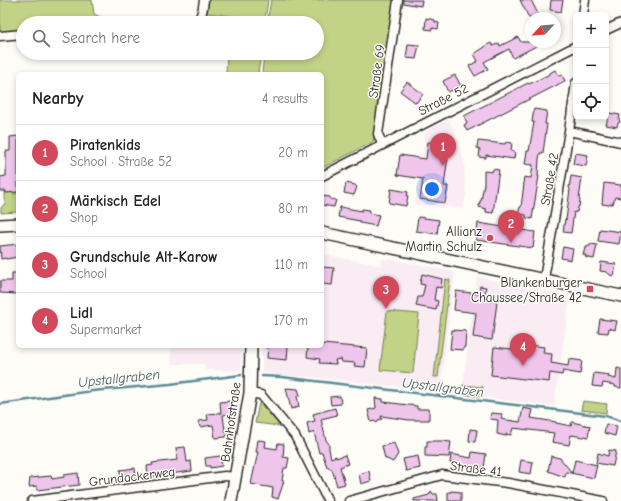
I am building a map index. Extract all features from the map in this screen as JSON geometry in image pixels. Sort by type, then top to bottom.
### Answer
[{"type":"main road","points":[[0,225],[16,224]]},
{"type":"main road","points":[[324,233],[621,296]]},
{"type":"main road","name":"Bahnhofstraße","points":[[231,501],[250,393],[251,348]]},
{"type":"street","points":[[200,16],[204,0]]},
{"type":"street","name":"Straße 69","points":[[382,144],[378,134],[398,0]]},
{"type":"street","points":[[583,12],[585,0]]},
{"type":"street","points":[[609,29],[621,23]]},
{"type":"street","points":[[0,36],[16,35]]},
{"type":"street","name":"Straße 52","points":[[324,175],[573,48]]},
{"type":"street","name":"Straße 42","points":[[544,279],[576,84]]},
{"type":"street","points":[[569,131],[621,142]]},
{"type":"street","points":[[250,393],[261,395],[295,436],[328,501]]},
{"type":"street","name":"Grundackerweg","points":[[32,501],[225,476],[236,477]]},
{"type":"street","name":"Straße 41","points":[[349,501],[442,476],[508,484],[582,499],[603,501]]},
{"type":"shaded area","points":[[448,120],[456,134],[464,162],[466,194],[463,209],[415,204],[426,131]]},
{"type":"shaded area","points":[[324,254],[381,266],[382,259],[389,259],[455,272],[440,392],[350,381],[262,373],[262,348],[324,348]]},
{"type":"shaded area","points":[[477,277],[570,297],[554,406],[482,397],[483,387],[463,385]]},
{"type":"shaded area","points":[[171,348],[242,348],[241,370],[205,370],[204,364],[171,363]]},
{"type":"green space","points":[[0,0],[92,0],[94,14],[98,16],[16,16],[16,32],[0,33]]},
{"type":"green space","points":[[209,0],[268,0],[266,16],[232,16],[207,13]]},
{"type":"green space","points":[[271,0],[395,0],[373,142],[324,167],[324,72],[262,72],[263,60],[324,60],[324,16],[268,16]]},
{"type":"green space","points":[[227,60],[260,60],[258,72],[226,72]]},
{"type":"green space","points":[[5,191],[16,194],[16,212],[1,213],[1,208],[5,203]]},
{"type":"green space","points":[[445,279],[450,280],[438,377],[434,377]]},
{"type":"green space","points":[[387,311],[419,314],[413,373],[380,370]]},
{"type":"green space","points":[[463,385],[483,387],[482,397],[462,394]]},
{"type":"green space","points":[[583,401],[607,404],[606,413],[581,410]]},
{"type":"green space","points":[[260,403],[280,426],[255,423]]},
{"type":"building","points":[[403,0],[422,0],[421,6],[403,3]]},
{"type":"building","points":[[520,0],[531,0],[537,12],[526,12]]},
{"type":"building","points":[[551,0],[563,0],[561,12],[550,10]]},
{"type":"building","points":[[426,18],[435,20],[435,22],[439,23],[438,29],[425,29]]},
{"type":"building","points":[[518,37],[521,42],[525,42],[525,48],[532,48],[513,58],[509,49],[484,62],[488,69],[475,76],[469,66],[478,61],[474,54],[491,43],[493,46],[499,43],[500,46]]},
{"type":"building","points":[[408,44],[419,45],[416,59],[406,58]]},
{"type":"building","points":[[555,70],[559,76],[562,75],[565,81],[467,131],[464,125],[467,123],[464,116],[528,83],[529,84],[550,74]]},
{"type":"building","points":[[455,75],[461,86],[448,92],[443,81]]},
{"type":"building","points":[[407,82],[423,94],[416,103],[400,91]]},
{"type":"building","points":[[534,109],[547,111],[545,124],[547,124],[543,153],[540,153],[539,159],[539,176],[532,219],[526,218],[526,215],[518,214],[521,207],[524,177],[531,178],[533,165],[525,164],[534,122],[532,122]]},
{"type":"building","points":[[609,113],[620,115],[620,122],[618,123],[617,127],[606,125],[607,120],[609,120]]},
{"type":"building","points":[[16,136],[16,192],[6,193],[6,191],[0,191],[0,177],[6,176],[6,151],[10,151],[10,137]]},
{"type":"building","points":[[478,141],[505,144],[506,142],[512,143],[511,151],[515,152],[514,159],[486,155],[486,158],[479,157],[480,149],[477,148]]},
{"type":"building","points":[[428,142],[452,145],[450,157],[448,156],[444,186],[448,186],[445,203],[420,199],[423,179],[397,175],[400,155],[426,159]]},
{"type":"building","points":[[575,153],[588,155],[586,166],[573,164]]},
{"type":"building","points":[[493,169],[499,170],[493,213],[486,212],[486,209],[479,207],[484,184],[484,171],[492,172]]},
{"type":"building","points":[[571,176],[582,178],[579,207],[577,212],[574,212],[571,233],[563,232],[565,219],[566,220]]},
{"type":"building","points":[[346,183],[357,187],[354,195],[344,193]]},
{"type":"building","points":[[604,183],[621,185],[621,198],[615,197],[613,204],[602,204]]},
{"type":"building","points":[[391,189],[408,192],[406,206],[389,203]]},
{"type":"building","points":[[324,196],[336,200],[334,207],[324,205]]},
{"type":"building","points":[[340,207],[362,211],[362,209],[370,210],[369,213],[379,215],[376,226],[338,217]]},
{"type":"building","points":[[418,217],[439,220],[437,234],[416,231]]},
{"type":"building","points":[[478,223],[535,232],[533,248],[476,240]]},
{"type":"building","points":[[600,229],[621,232],[619,244],[598,241]]},
{"type":"building","points":[[16,244],[16,257],[1,259],[0,246]]},
{"type":"building","points":[[591,244],[597,245],[594,259],[583,255],[585,248]]},
{"type":"building","points":[[563,247],[573,249],[571,260],[561,258]]},
{"type":"building","points":[[601,262],[616,264],[614,276],[607,272],[600,271]]},
{"type":"building","points":[[324,267],[334,268],[332,285],[324,284]]},
{"type":"building","points":[[12,273],[16,273],[16,294],[0,293],[0,281],[12,281]]},
{"type":"building","points":[[422,274],[442,279],[441,288],[436,287],[434,300],[438,301],[436,310],[416,306],[418,297],[422,297],[425,285],[420,284]]},
{"type":"building","points":[[480,286],[486,287],[484,300],[497,302],[492,340],[473,337],[476,313],[454,310],[456,291],[479,294]]},
{"type":"building","points":[[600,319],[617,321],[615,330],[609,328],[608,333],[598,332]]},
{"type":"building","points":[[452,330],[466,331],[465,347],[463,350],[450,349]]},
{"type":"building","points":[[324,344],[367,348],[365,367],[354,366],[355,363],[342,362],[341,359],[335,360],[336,364],[319,363],[320,359],[307,357],[308,348],[324,348]]},
{"type":"building","points":[[529,345],[544,347],[543,353],[552,354],[551,363],[568,366],[569,359],[582,361],[580,374],[563,371],[562,375],[550,373],[549,382],[491,375],[494,347],[528,351]]},
{"type":"building","points":[[268,348],[288,348],[287,360],[267,358]]},
{"type":"building","points":[[617,368],[621,369],[621,388],[615,387],[615,385],[603,383],[602,387],[592,386],[594,373],[609,375],[608,377],[616,379]]},
{"type":"building","points":[[286,388],[298,389],[300,395],[297,396],[299,407],[291,409]]},
{"type":"building","points":[[340,396],[341,404],[331,405],[330,397]]},
{"type":"building","points":[[375,398],[383,399],[383,402],[417,406],[417,409],[429,409],[429,420],[409,420],[381,416],[382,419],[378,420],[377,423],[374,421],[371,422],[368,410],[376,408]]},
{"type":"building","points":[[230,401],[231,414],[223,415],[225,431],[230,434],[226,437],[215,438],[213,425],[200,427],[198,421],[208,420],[207,414],[221,413],[220,402]]},
{"type":"building","points":[[335,408],[337,415],[321,419],[326,440],[329,444],[331,458],[345,455],[348,464],[340,467],[345,484],[337,486],[332,469],[327,467],[322,452],[319,453],[314,432],[309,434],[307,423],[315,421],[313,414]]},
{"type":"building","points":[[523,408],[533,410],[531,418],[571,426],[572,422],[590,426],[588,437],[571,435],[569,445],[552,442],[554,433],[513,428],[511,435],[506,434],[506,436],[497,434],[498,420],[490,419],[491,413],[502,414],[501,419],[520,422]]},
{"type":"building","points":[[606,424],[617,426],[615,436],[604,433]]},
{"type":"building","points":[[470,429],[477,430],[475,442],[469,441]]},
{"type":"building","points":[[258,440],[266,441],[265,447],[277,449],[278,443],[284,444],[283,457],[289,458],[287,468],[284,468],[282,481],[284,481],[278,499],[272,497],[273,488],[251,484],[258,452],[256,452]]},
{"type":"building","points":[[427,441],[451,442],[449,457],[425,456]]},
{"type":"building","points":[[394,443],[398,454],[393,462],[385,459],[382,446]]},
{"type":"building","points":[[185,447],[187,462],[191,461],[192,471],[148,477],[147,466],[153,465],[152,463],[177,460],[176,448]]},
{"type":"building","points":[[609,450],[616,451],[613,466],[596,463],[598,453],[608,456]]},
{"type":"building","points":[[472,452],[486,454],[484,468],[450,463],[451,454],[471,458]]},
{"type":"building","points":[[220,456],[222,466],[210,468],[210,466],[206,466],[205,458]]},
{"type":"building","points":[[418,456],[420,468],[406,471],[403,459]]},
{"type":"building","points":[[551,456],[560,458],[572,473],[575,460],[597,465],[594,478],[566,472],[565,477],[548,471]]},
{"type":"building","points":[[521,460],[533,462],[531,474],[519,472]]},
{"type":"building","points":[[135,468],[136,478],[121,480],[120,470]]},
{"type":"building","points":[[369,471],[371,481],[361,484],[359,474]]},
{"type":"building","points":[[78,473],[79,485],[37,490],[37,486],[29,487],[30,478],[51,476],[52,479]]},
{"type":"building","points":[[431,491],[433,494],[437,494],[438,501],[414,501],[414,499],[429,495]]},
{"type":"building","points":[[448,492],[461,492],[461,501],[448,501]]},
{"type":"waterway","name":"Upstallgraben","points":[[0,404],[92,391],[170,384],[241,375]]},
{"type":"waterway","name":"Upstallgraben","points":[[262,376],[282,377],[606,416],[621,421]]},
{"type":"place","name":"Piratenkids","points":[[443,166]]},
{"type":"place","name":"Allianz Martin Schulz","points":[[490,238]]},
{"type":"place","name":"Märkisch Edel","points":[[511,243]]},
{"type":"place","name":"Blankenburger Chaussee/Straße 42","points":[[590,289]]},
{"type":"place","name":"Grundschule Alt-Karow","points":[[386,309]]},
{"type":"place","name":"Lidl","points":[[523,366]]}]
